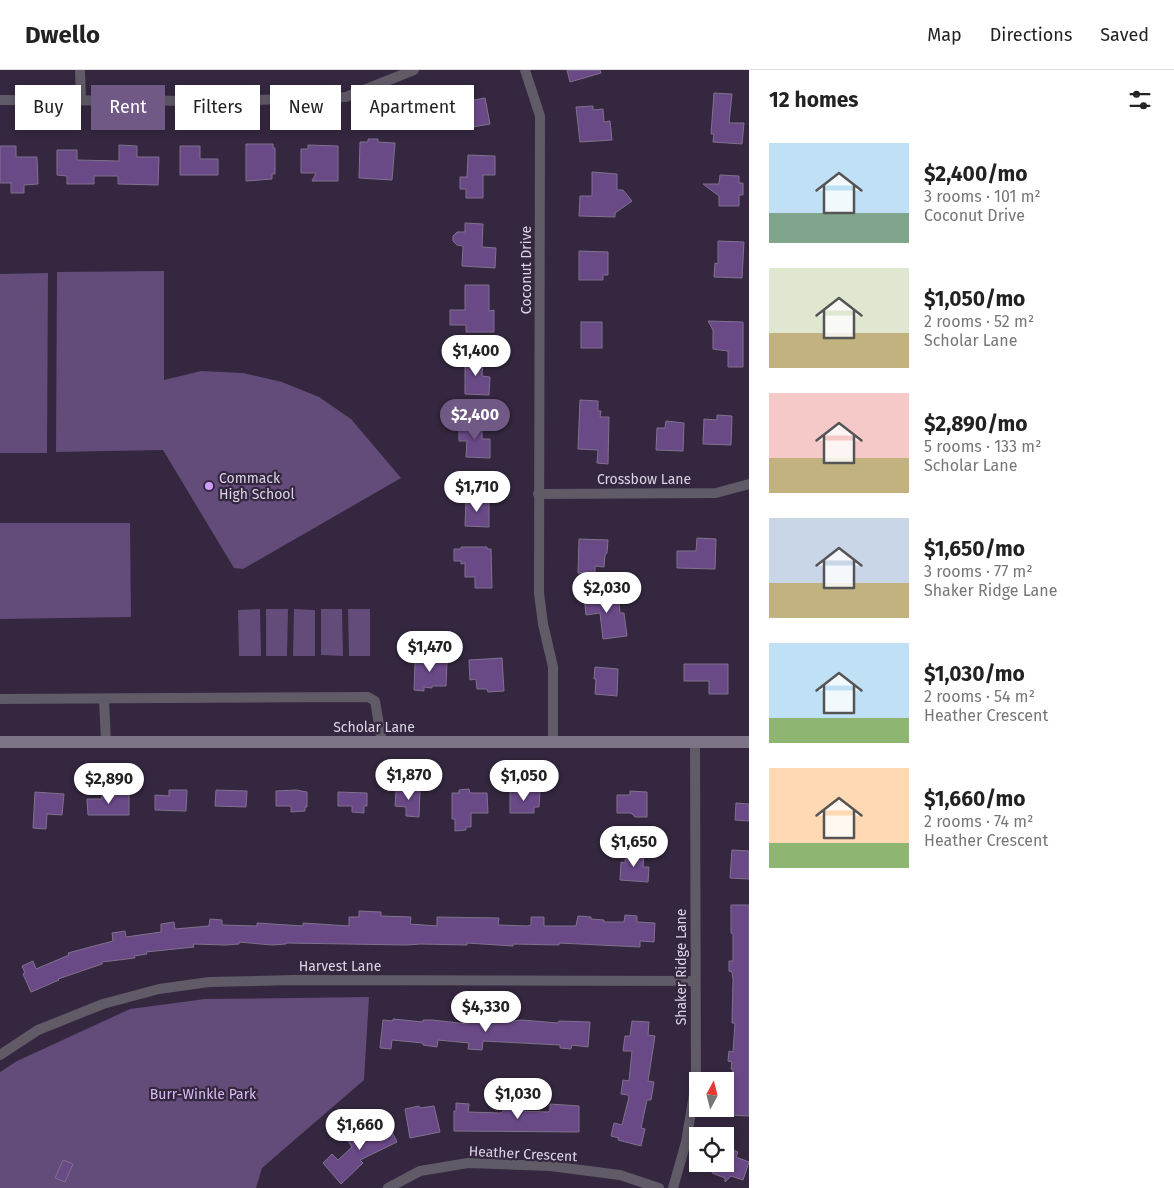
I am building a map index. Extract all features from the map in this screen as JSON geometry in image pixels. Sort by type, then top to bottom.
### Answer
[{"type":"street","points":[[80,70],[81,85]]},
{"type":"street","points":[[81,99],[228,100],[346,97],[414,70]]},
{"type":"street","name":"Coconut Drive","points":[[525,70],[540,116],[539,593],[543,624],[553,667],[553,741]]},
{"type":"street","points":[[0,100],[15,100]]},
{"type":"street","name":"Crossbow Lane","points":[[538,494],[716,493],[749,484]]},
{"type":"street","points":[[0,699],[368,696],[376,701],[382,742]]},
{"type":"street","points":[[104,699],[106,742]]},
{"type":"street","name":"Scholar Lane","points":[[0,742],[749,742]]},
{"type":"street","name":"Shaker Ridge Lane","points":[[672,1188],[686,1142],[696,1082],[695,742]]},
{"type":"street","name":"Harvest Lane","points":[[0,1055],[38,1030],[102,1004],[159,989],[209,982],[294,980],[695,981]]},
{"type":"street","name":"Heather Crescent","points":[[388,1188],[420,1171],[468,1163],[550,1166],[620,1175],[659,1188]]},
{"type":"green space","points":[[164,271],[164,380],[201,371],[243,373],[282,382],[319,397],[351,419],[401,478],[243,569],[234,568],[163,450],[56,452],[57,272]]},
{"type":"green space","points":[[48,273],[47,453],[0,453],[0,274]]},
{"type":"green space","points":[[0,523],[130,523],[131,617],[0,619]]},
{"type":"green space","points":[[260,609],[261,656],[239,656],[238,610]]},
{"type":"green space","points":[[266,609],[288,609],[287,656],[266,656]]},
{"type":"green space","points":[[294,609],[315,610],[315,656],[293,656]]},
{"type":"green space","points":[[321,609],[342,609],[343,656],[321,655]]},
{"type":"green space","points":[[348,609],[370,609],[370,656],[349,656]]},
{"type":"green space","name":"Burr-Winkle Park","points":[[369,997],[364,1080],[262,1168],[256,1188],[0,1188],[0,1072],[17,1061],[130,1009],[205,999]]},
{"type":"building","points":[[567,70],[600,70],[601,73],[570,82]]},
{"type":"building","points":[[714,93],[732,94],[729,123],[744,123],[742,144],[713,142],[714,134],[711,134]]},
{"type":"building","points":[[485,98],[490,124],[474,127],[474,100]]},
{"type":"building","points":[[593,106],[593,110],[603,109],[604,122],[610,121],[612,140],[580,142],[576,107]]},
{"type":"building","points":[[368,139],[378,139],[378,142],[395,143],[392,180],[359,178],[360,142],[368,142]]},
{"type":"building","points":[[246,144],[273,144],[273,148],[275,148],[275,174],[272,174],[272,179],[246,181]]},
{"type":"building","points":[[119,145],[137,146],[137,157],[159,157],[158,185],[118,184],[118,176],[94,176],[94,184],[67,184],[67,176],[57,175],[57,150],[77,150],[77,160],[119,161]]},
{"type":"building","points":[[308,145],[338,146],[338,181],[312,181],[316,173],[301,173],[301,149],[308,149]]},
{"type":"building","points":[[0,146],[16,146],[16,157],[37,157],[38,184],[24,185],[24,193],[11,193],[11,183],[0,183]]},
{"type":"building","points":[[180,146],[200,146],[200,159],[218,159],[218,175],[180,175]]},
{"type":"building","points":[[468,155],[495,156],[495,175],[483,175],[483,198],[466,198],[466,189],[460,189],[460,177],[467,177]]},
{"type":"building","points":[[592,172],[617,174],[617,190],[623,190],[632,201],[615,213],[615,217],[579,216],[580,196],[592,196]]},
{"type":"building","points":[[720,175],[739,176],[739,183],[743,183],[743,195],[739,195],[739,206],[719,206],[719,196],[703,184],[719,184]]},
{"type":"building","points":[[465,223],[483,224],[482,247],[496,248],[495,268],[462,266],[463,246],[457,245],[453,241],[453,236],[457,232],[465,232]]},
{"type":"building","points":[[718,241],[744,242],[742,278],[714,277],[715,263],[718,264]]},
{"type":"building","points":[[579,251],[608,252],[608,275],[603,275],[603,280],[579,280]]},
{"type":"building","points":[[465,285],[489,285],[489,311],[494,310],[494,332],[466,332],[466,325],[450,325],[450,310],[465,310]]},
{"type":"building","points":[[708,321],[743,322],[743,367],[728,367],[728,351],[713,349],[713,330]]},
{"type":"building","points":[[581,322],[602,322],[602,348],[581,348]]},
{"type":"building","points":[[465,357],[483,358],[482,376],[490,377],[489,395],[465,394]]},
{"type":"building","points":[[580,400],[598,401],[598,411],[601,411],[600,417],[609,417],[608,464],[597,463],[598,450],[578,449]]},
{"type":"building","points":[[717,415],[732,416],[731,445],[703,444],[704,419],[717,420]]},
{"type":"building","points":[[666,421],[684,423],[683,451],[656,450],[657,428],[665,428]]},
{"type":"building","points":[[465,423],[482,424],[482,439],[490,439],[490,458],[466,457],[467,441],[459,441],[459,430],[465,430]]},
{"type":"building","points":[[466,499],[489,500],[489,527],[465,526]]},
{"type":"building","points":[[697,538],[716,539],[715,569],[677,568],[677,551],[696,551]]},
{"type":"building","points":[[579,539],[608,540],[604,567],[595,566],[595,573],[578,573]]},
{"type":"building","points":[[461,547],[487,547],[487,549],[491,549],[492,588],[475,588],[475,577],[465,577],[465,563],[461,564],[461,561],[454,561],[454,549],[461,549]]},
{"type":"building","points":[[618,592],[620,613],[624,613],[627,636],[603,639],[600,613],[586,615],[584,596]]},
{"type":"building","points":[[442,657],[447,661],[446,686],[424,687],[424,691],[414,690],[415,663],[423,658]]},
{"type":"building","points":[[502,658],[504,691],[488,692],[487,689],[477,689],[476,679],[470,680],[469,660]]},
{"type":"building","points":[[684,664],[728,664],[728,694],[709,694],[709,681],[684,681]]},
{"type":"building","points":[[595,667],[618,669],[617,696],[595,694]]},
{"type":"building","points":[[469,789],[470,793],[487,793],[488,813],[471,813],[471,827],[466,827],[466,830],[455,831],[455,819],[452,819],[452,793],[459,793],[459,790]]},
{"type":"building","points":[[169,790],[187,790],[186,811],[155,810],[155,795],[169,796]]},
{"type":"building","points":[[216,790],[247,791],[246,807],[215,806]]},
{"type":"building","points":[[296,790],[307,792],[307,807],[305,807],[305,811],[291,812],[291,806],[276,806],[276,791]]},
{"type":"building","points":[[396,790],[420,790],[419,817],[406,816],[406,807],[395,806]]},
{"type":"building","points":[[510,791],[540,791],[539,807],[534,807],[534,813],[510,813]]},
{"type":"building","points":[[630,791],[647,792],[647,817],[635,817],[631,813],[617,813],[617,795],[630,795]]},
{"type":"building","points":[[35,792],[64,794],[62,815],[47,814],[46,829],[33,828]]},
{"type":"building","points":[[338,792],[367,793],[367,806],[364,806],[364,813],[352,812],[352,806],[338,806]]},
{"type":"building","points":[[102,794],[129,794],[129,815],[88,815],[87,799],[102,799]]},
{"type":"building","points":[[736,803],[749,804],[749,821],[735,820]]},
{"type":"building","points":[[732,850],[749,851],[749,879],[730,878]]},
{"type":"building","points":[[626,852],[644,853],[643,867],[649,867],[648,882],[620,880],[621,862],[625,863]]},
{"type":"building","points":[[731,905],[749,905],[749,1116],[734,1115],[734,1072],[731,1069],[732,1062],[728,1061],[729,1051],[733,1052],[735,1023],[732,1023],[733,979],[732,972],[729,971],[729,961],[733,961],[733,934],[731,933]]},
{"type":"building","points":[[359,911],[381,912],[381,916],[411,917],[410,924],[437,926],[437,917],[499,918],[498,925],[528,926],[531,925],[531,917],[544,917],[544,926],[576,926],[578,916],[604,920],[604,922],[624,922],[625,915],[637,916],[637,922],[655,923],[654,942],[640,941],[640,947],[559,943],[559,945],[513,944],[513,946],[467,943],[467,945],[286,943],[272,945],[239,942],[239,944],[226,945],[193,944],[194,947],[146,952],[147,954],[134,956],[135,958],[102,962],[102,964],[58,979],[31,992],[23,974],[25,973],[22,966],[33,961],[36,969],[69,955],[68,953],[113,941],[112,933],[125,931],[126,937],[161,932],[161,924],[174,922],[175,929],[209,926],[210,919],[222,920],[222,925],[257,926],[257,923],[303,926],[303,923],[349,926],[349,917],[359,917]]},
{"type":"building","points":[[393,1019],[423,1022],[423,1020],[432,1020],[468,1024],[468,1020],[513,1022],[522,1020],[558,1023],[559,1021],[590,1022],[588,1047],[572,1045],[571,1049],[560,1048],[560,1045],[483,1041],[482,1050],[468,1049],[469,1043],[438,1040],[437,1047],[423,1045],[423,1043],[392,1040],[391,1049],[380,1048],[383,1020],[393,1021]]},
{"type":"building","points":[[632,1021],[649,1022],[648,1035],[655,1036],[648,1081],[654,1082],[651,1100],[647,1100],[641,1128],[645,1129],[641,1146],[618,1140],[619,1138],[611,1136],[614,1123],[622,1125],[629,1097],[628,1095],[621,1094],[623,1080],[629,1081],[632,1051],[623,1051],[625,1036],[630,1036]]},
{"type":"building","points":[[456,1103],[469,1104],[468,1112],[501,1113],[503,1105],[516,1105],[516,1111],[548,1112],[550,1111],[550,1104],[579,1106],[579,1132],[454,1131]]},
{"type":"building","points":[[419,1106],[420,1108],[434,1106],[440,1132],[410,1138],[405,1109]]},
{"type":"building","points":[[388,1124],[397,1142],[360,1160],[363,1163],[341,1184],[323,1163],[332,1154],[338,1160],[352,1147],[346,1138],[351,1135],[370,1126],[373,1132]]},
{"type":"building","points":[[734,1150],[738,1152],[736,1157],[749,1162],[743,1180],[731,1176],[725,1182],[725,1178],[712,1173],[734,1172]]},
{"type":"building","points":[[63,1160],[73,1164],[65,1182],[55,1178]]},
{"type":"place","name":"Commack High School","points":[[209,486]]}]
